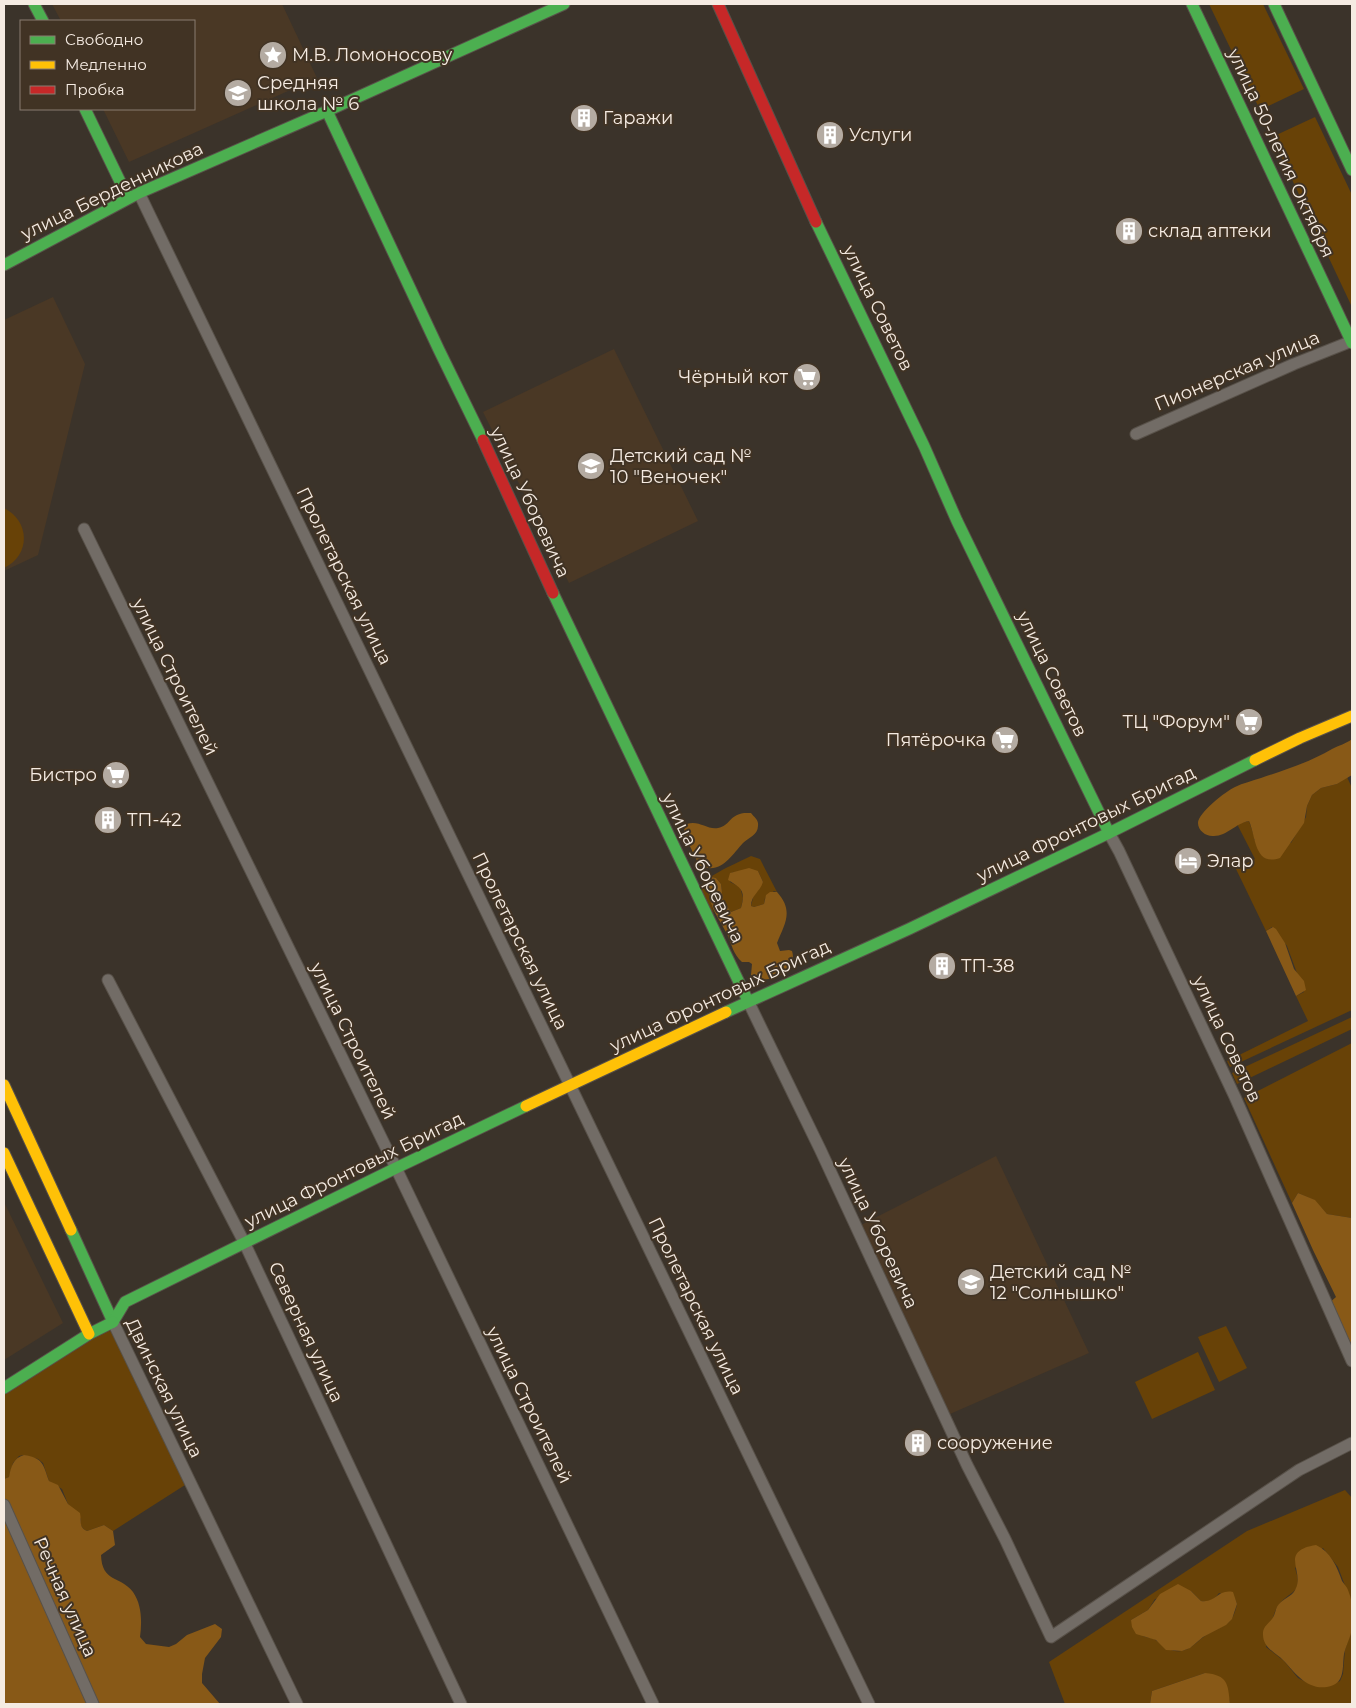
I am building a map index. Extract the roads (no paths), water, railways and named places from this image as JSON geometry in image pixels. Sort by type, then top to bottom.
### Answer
[{"type":"street","points":[[34,4],[42,20]]},
{"type":"street","name":"улица Берденникова","points":[[4,265],[128,198],[564,4]]},
{"type":"street","name":"улица 50-летия Октября","points":[[1192,4],[1352,342]]},
{"type":"street","points":[[1274,4],[1352,170]]},
{"type":"street","name":"улица Советов","points":[[722,6],[814,217],[896,385],[961,529],[1108,833],[1119,851],[1235,1097],[1352,1361]]},
{"type":"street","points":[[85,110],[128,198]]},
{"type":"street","name":"улица Уборевича","points":[[327,111],[439,350],[486,445],[582,656],[820,1149],[966,1465],[1005,1539],[1052,1637],[1298,1470],[1352,1443]]},
{"type":"street","name":"Пролетарская улица","points":[[139,193],[869,1704]]},
{"type":"street","name":"Пионерская улица","points":[[1136,434],[1294,364],[1352,342]]},
{"type":"street","name":"улица Строителей","points":[[84,529],[396,1168],[653,1704]]},
{"type":"street","name":"улица Фронтовых Бригад","points":[[113,1322],[126,1302],[244,1242],[748,1001],[909,928],[1108,833],[1300,738],[1352,716]]},
{"type":"street","name":"Северная улица","points":[[108,980],[244,1242],[461,1704]]},
{"type":"street","name":"Двинская улица","points":[[4,1085],[113,1322],[297,1704]]},
{"type":"street","points":[[4,1153],[88,1334]]},
{"type":"street","points":[[4,1388],[88,1334],[113,1322]]},
{"type":"street","name":"Речная улица","points":[[4,1505],[94,1704]]},
{"type":"place","name":"М.В. Ломоносову","points":[[273,55]]},
{"type":"place","name":"Средняя школа № 6","points":[[238,93]]},
{"type":"place","name":"Гаражи","points":[[584,118]]},
{"type":"place","name":"Услуги","points":[[830,135]]},
{"type":"place","name":"склад аптеки","points":[[1129,231]]},
{"type":"place","name":"Чёрный кот","points":[[807,377]]},
{"type":"place","name":"Детский сад № 10 \"Веночек\"","points":[[591,466]]},
{"type":"place","name":"ТЦ \"Форум\"","points":[[1249,722]]},
{"type":"place","name":"Пятёрочка","points":[[1005,740]]},
{"type":"place","name":"Бистро","points":[[116,775]]},
{"type":"place","name":"ТП-42","points":[[108,820]]},
{"type":"place","name":"Элар","points":[[1188,861]]},
{"type":"place","name":"ТП-38","points":[[942,966]]},
{"type":"place","name":"Детский сад № 12 \"Солнышко\"","points":[[971,1282]]},
{"type":"place","name":"сооружение","points":[[918,1443]]}]
